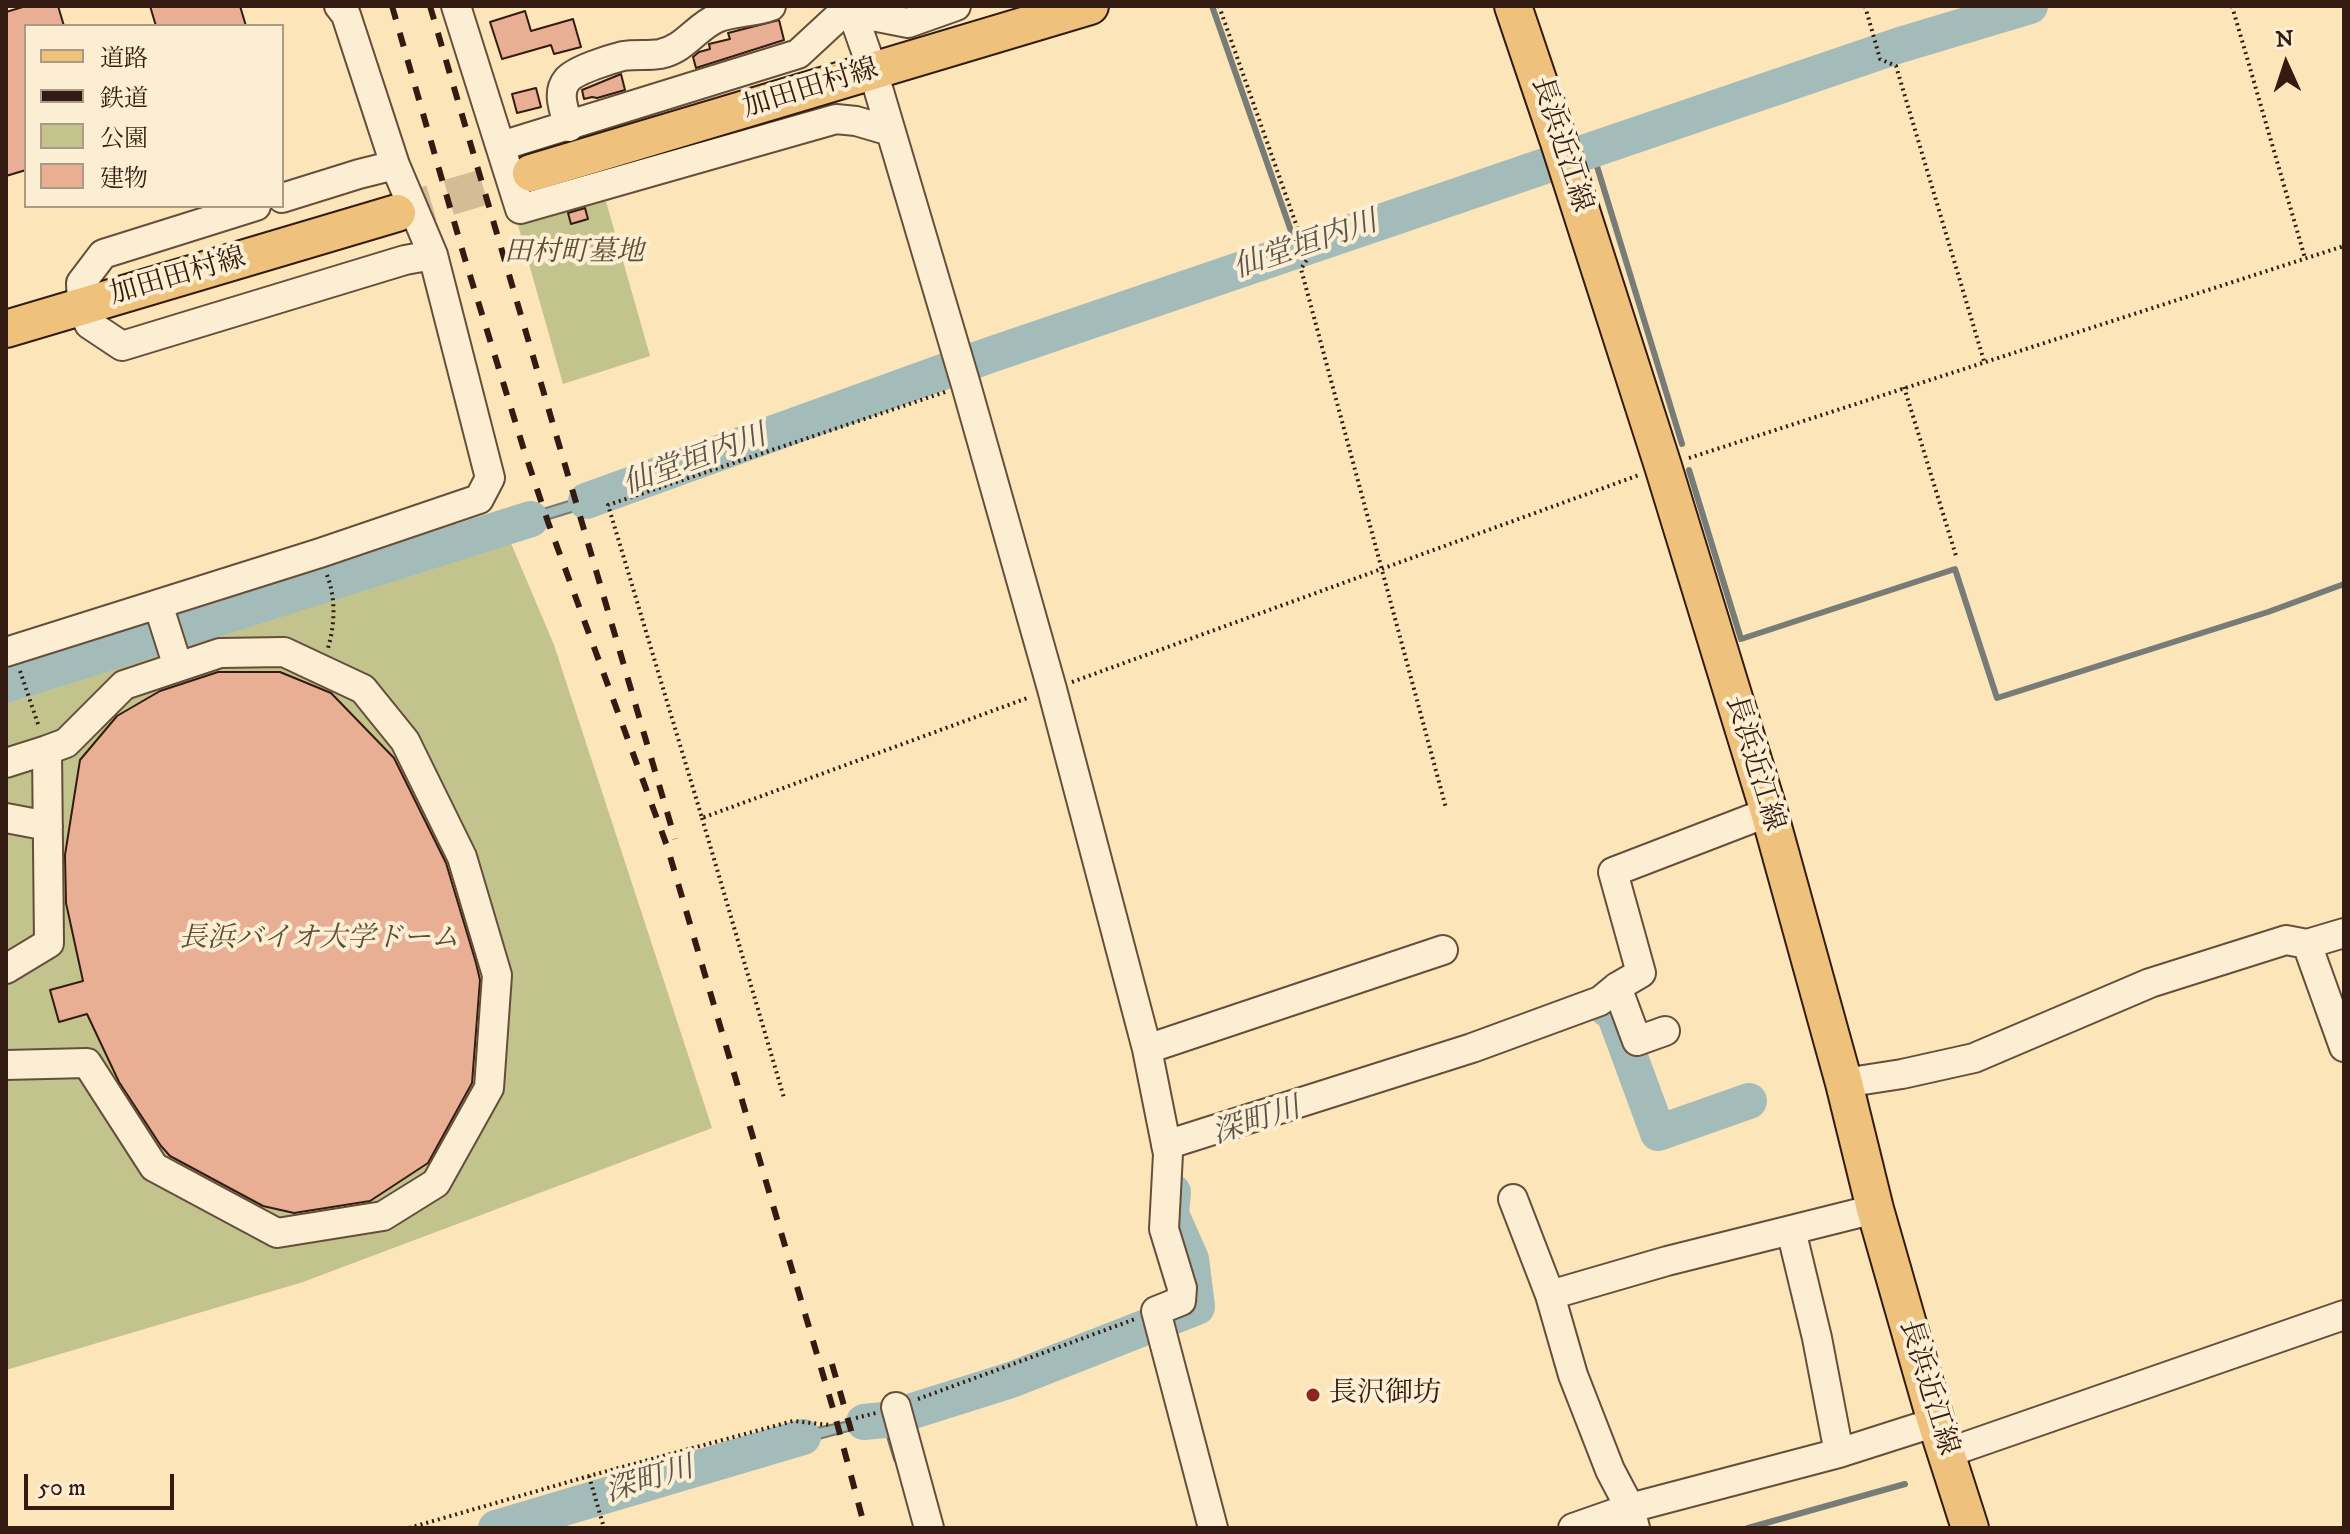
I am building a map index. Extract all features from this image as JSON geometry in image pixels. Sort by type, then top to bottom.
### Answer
[{"type":"main road","name":"加田田村線","points":[[531,173],[1090,6]]},
{"type":"main road","name":"長浜近江線","points":[[1513,6],[1663,466],[1769,812],[1844,1083],[1875,1209],[1970,1528]]},
{"type":"main road","name":"加田田村線","points":[[6,329],[397,213]]},
{"type":"street","points":[[12,658],[479,499],[490,478],[433,255],[395,165],[346,15],[339,6]]},
{"type":"street","points":[[456,6],[520,209],[836,119],[890,131]]},
{"type":"street","points":[[569,127],[562,89],[574,73],[623,56],[671,51],[712,20],[771,6]]},
{"type":"street","points":[[501,146],[798,54],[851,9],[908,23],[956,6]]},
{"type":"street","points":[[851,9],[873,71],[1052,689],[1147,1049],[1168,1154],[1164,1229],[1182,1288],[1181,1301],[1156,1311],[1213,1528]]},
{"type":"street","points":[[284,197],[395,165]]},
{"type":"street","points":[[250,208],[103,254],[81,283],[82,306],[89,324],[122,346],[405,260],[433,255]]},
{"type":"street","points":[[160,610],[174,654]]},
{"type":"street","points":[[6,763],[66,743],[124,685],[174,654],[284,652],[363,689],[405,741],[462,857],[497,975],[489,1088],[436,1183],[383,1216],[277,1233],[154,1167],[87,1063],[6,1065]]},
{"type":"street","points":[[6,969],[49,943],[47,750]]},
{"type":"street","points":[[1166,1145],[1486,1043],[1600,1001],[1641,973],[1613,872],[1769,812]]},
{"type":"street","points":[[6,818],[48,826]]},
{"type":"street","points":[[1844,1083],[1974,1058],[2150,983],[2286,940],[2307,944],[2344,933]]},
{"type":"street","points":[[2307,944],[2344,1047]]},
{"type":"street","points":[[1147,1049],[1443,950]]},
{"type":"street","points":[[1617,987],[1637,1041],[1665,1031]]},
{"type":"street","points":[[1513,1199],[1550,1295],[1573,1375],[1632,1518]]},
{"type":"street","points":[[1550,1295],[1667,1261],[1875,1209]]},
{"type":"street","points":[[1791,1230],[1817,1338],[1839,1453]]},
{"type":"street","points":[[1573,1528],[1632,1518],[1839,1453],[1942,1438],[2344,1315]]},
{"type":"street","points":[[896,1407],[929,1528]]},
{"type":"path","points":[[1219,6],[1308,258],[1301,269],[1446,808]]},
{"type":"path","points":[[1865,6],[1880,59],[1896,66],[1984,361]]},
{"type":"path","points":[[2232,6],[2305,258]]},
{"type":"path","points":[[702,818],[1663,466],[2344,246]]},
{"type":"path","points":[[784,1098],[608,505],[962,373]]},
{"type":"path","points":[[1904,387],[1957,559]]},
{"type":"path","points":[[322,670],[334,628],[332,587]]},
{"type":"path","points":[[12,658],[47,750]]},
{"type":"path","points":[[856,1418],[896,1407],[1156,1311]]},
{"type":"path","points":[[409,1528],[793,1421],[830,1425]]},
{"type":"path","points":[[589,1476],[604,1528]]},
{"type":"green space","name":"田村町墓地","points":[[603,191],[650,356],[563,384],[516,218]]},
{"type":"green space","name":"長浜バイオ大学ドーム","points":[[510,541],[554,645],[712,1128],[303,1282],[6,1370],[6,704]]},
{"type":"water","points":[[585,496],[588,507],[533,524],[530,513]]},
{"type":"water","points":[[883,1414],[890,1423],[804,1443],[802,1431]]},
{"type":"building","points":[[26,6],[58,6],[63,24],[24,24],[24,171],[6,176],[6,12]]},
{"type":"building","points":[[150,6],[240,6],[245,24],[155,24]]},
{"type":"building","points":[[525,11],[531,31],[573,19],[581,47],[554,54],[551,45],[502,59],[490,22]]},
{"type":"building","points":[[779,20],[784,40],[696,68],[693,57],[710,49],[709,44],[730,39],[728,33]]},
{"type":"building","points":[[621,74],[625,90],[584,99],[582,90]]},
{"type":"building","points":[[536,88],[541,107],[517,113],[512,94]]},
{"type":"building","points":[[585,208],[588,219],[571,224],[568,213]]},
{"type":"building","name":"長浜バイオ大学ドーム","points":[[218,672],[280,672],[331,693],[394,758],[446,863],[476,963],[480,980],[472,1083],[428,1163],[370,1201],[294,1213],[263,1206],[170,1156],[119,1082],[87,1014],[59,1022],[50,990],[83,981],[66,903],[65,855],[80,760],[117,716],[160,691]]},
{"type":"waterway","points":[[1212,6],[1298,251]]},
{"type":"waterway","name":"仙堂垣内川","points":[[586,501],[987,356],[1900,45],[2030,6]]},
{"type":"waterway","points":[[1592,150],[1682,444]]},
{"type":"waterway","points":[[1689,470],[1741,639],[1955,569],[1997,698],[2268,612],[2344,584]]},
{"type":"waterway","name":"仙堂垣内川","points":[[6,685],[531,519]]},
{"type":"waterway","name":"深町川","points":[[1607,1009],[1612,1008],[1658,1133],[1749,1101]]},
{"type":"waterway","name":"深町川","points":[[864,1422],[884,1420],[1011,1380],[1197,1307],[1191,1259],[1171,1214],[1173,1192]]},
{"type":"waterway","points":[[884,1420],[896,1459]]},
{"type":"waterway","name":"深町川","points":[[496,1528],[803,1437]]},
{"type":"waterway","points":[[1748,1528],[1905,1484]]},
{"type":"tunnel","points":[[397,213],[531,173]]},
{"type":"railway","points":[[392,6],[524,450],[667,846],[834,1412],[865,1528]]},
{"type":"railway","points":[[430,6],[675,839]]},
{"type":"railway","points":[[832,1364],[855,1444]]},
{"type":"place","name":"長沢御坊","points":[[1313,1395]]}]
